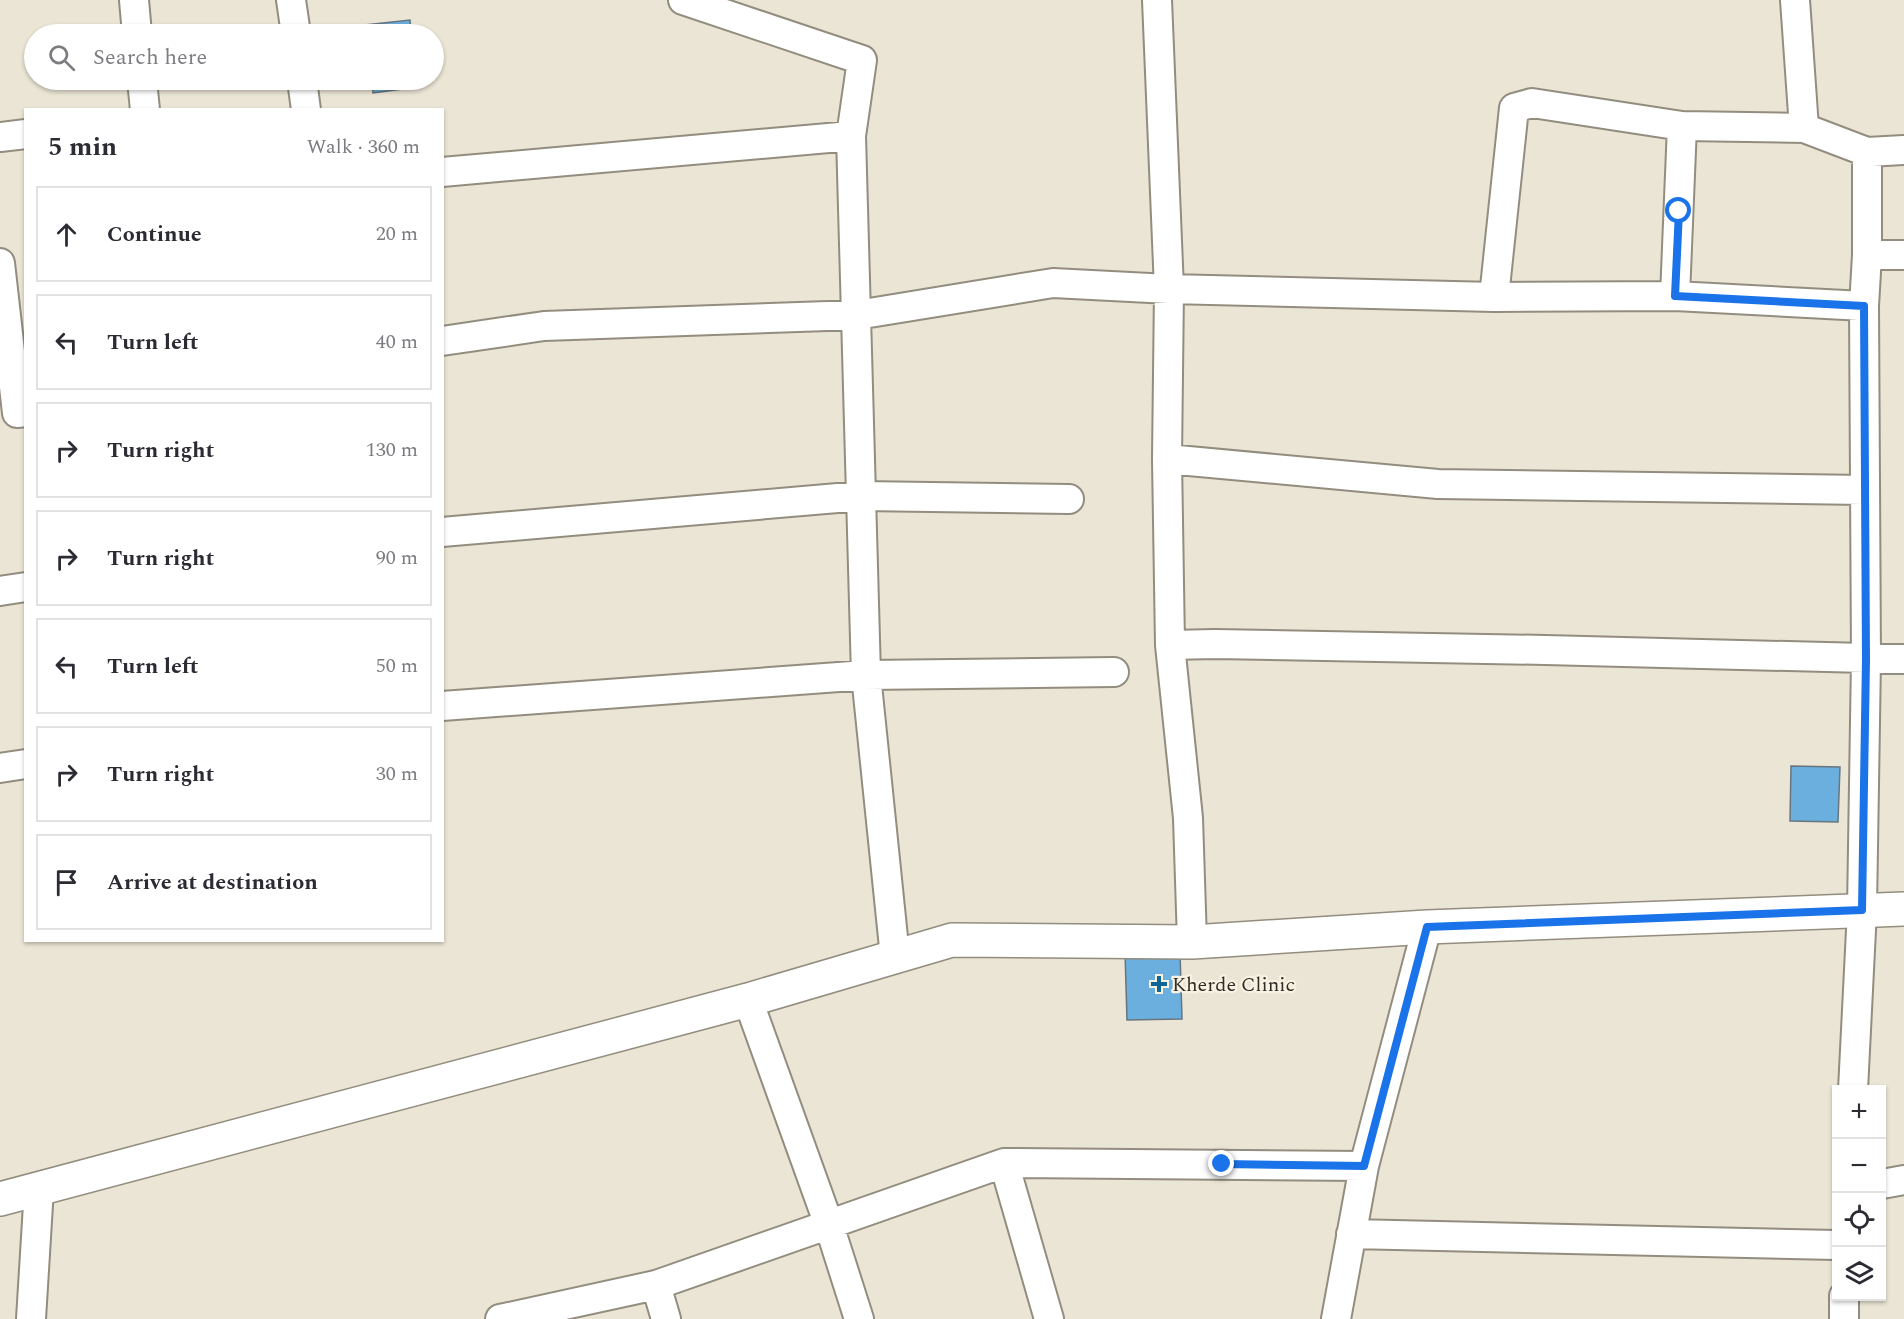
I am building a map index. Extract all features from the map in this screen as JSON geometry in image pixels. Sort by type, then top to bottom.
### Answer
[{"type":"main road","points":[[0,1199],[748,1000],[952,940],[1192,942],[1427,927],[1904,909]]},
{"type":"street","points":[[134,0],[136,24]]},
{"type":"street","points":[[683,0],[862,60],[851,136],[866,675],[895,957]]},
{"type":"street","points":[[1157,0],[1169,289],[1167,459],[1170,645],[1188,818],[1192,942]]},
{"type":"street","points":[[1795,0],[1804,128]]},
{"type":"street","points":[[297,24],[300,1]]},
{"type":"street","points":[[143,90],[145,108]]},
{"type":"street","points":[[299,108],[301,90]]},
{"type":"street","points":[[1494,297],[1514,108],[1532,103],[1682,126],[1804,128],[1867,152],[1904,150]]},
{"type":"street","points":[[1675,296],[1682,126]]},
{"type":"street","points":[[0,137],[24,134]]},
{"type":"street","points":[[444,172],[851,136]]},
{"type":"street","points":[[1853,1085],[1862,910],[1866,659],[1864,306],[1867,255],[1867,152]]},
{"type":"street","points":[[1867,255],[1904,255]]},
{"type":"street","points":[[0,263],[14,412]]},
{"type":"street","points":[[444,341],[544,326],[857,315],[1053,283],[1169,289],[1494,297],[1675,296],[1864,306]]},
{"type":"street","points":[[1167,459],[1438,484],[1865,490]]},
{"type":"street","points":[[444,532],[861,496],[1069,499]]},
{"type":"street","points":[[0,591],[24,587]]},
{"type":"street","points":[[1170,645],[1521,649],[1904,659]]},
{"type":"street","points":[[444,706],[866,675],[1114,672]]},
{"type":"street","points":[[0,768],[24,764]]},
{"type":"street","points":[[1336,1319],[1364,1166],[1427,927]]},
{"type":"street","points":[[748,1000],[829,1226],[859,1319]]},
{"type":"street","points":[[500,1319],[656,1285],[1004,1163],[1364,1166]]},
{"type":"street","points":[[1004,1163],[1049,1319]]},
{"type":"street","points":[[1886,1183],[1904,1180]]},
{"type":"street","points":[[31,1319],[39,1188]]},
{"type":"street","points":[[1351,1234],[1832,1245]]},
{"type":"street","points":[[656,1285],[666,1319]]},
{"type":"street","points":[[1844,1301],[1844,1319]]},
{"type":"building","points":[[410,20],[410,24],[374,24]]},
{"type":"building","points":[[373,90],[396,90],[373,93]]},
{"type":"building","points":[[1791,766],[1840,767],[1838,822],[1790,821]]},
{"type":"building","points":[[1180,951],[1182,1019],[1127,1020],[1125,952]]},
{"type":"place","name":"Kherde Clinic","points":[[1159,984]]},
{"type":"route","points":[[1222,1164],[1364,1166],[1427,927],[1862,910],[1866,659],[1864,306],[1675,296],[1679,211]]}]
